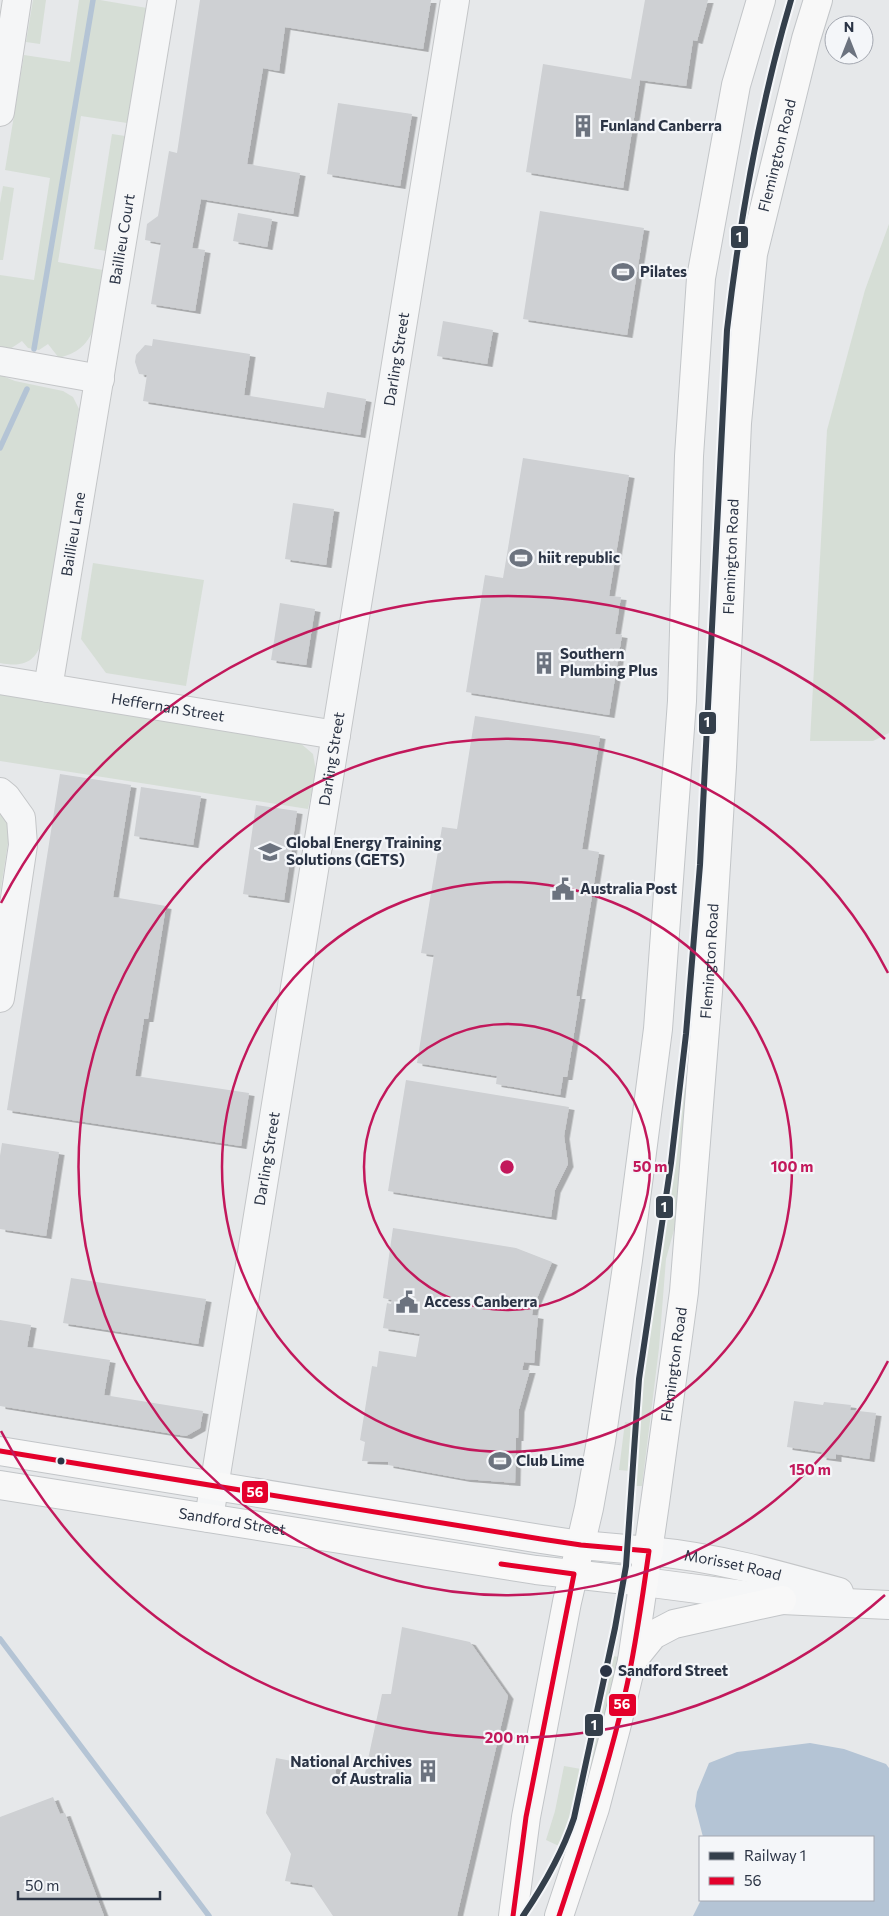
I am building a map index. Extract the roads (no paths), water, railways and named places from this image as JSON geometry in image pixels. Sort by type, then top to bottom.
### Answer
[{"type":"main road","points":[[513,1916],[526,1817],[601,1441],[628,1260],[658,1029],[682,701],[689,456],[701,278],[736,85],[761,0]]},
{"type":"main road","points":[[753,254],[758,191],[801,0]]},
{"type":"main road","name":"Flemington Road","points":[[559,1916],[595,1808],[632,1661],[649,1551],[684,1292],[708,989],[723,748],[737,423],[753,254],[806,39],[818,0]]},
{"type":"main road","name":"Sandford Street","points":[[0,1451],[580,1545]]},
{"type":"main road","name":"Sandford Street","points":[[0,1485],[402,1549],[574,1574],[644,1582]]},
{"type":"main road","name":"Morisset Road","points":[[580,1545],[649,1551]]},
{"type":"main road","points":[[632,1661],[653,1635],[674,1624],[782,1600]]},
{"type":"street","points":[[0,112],[17,0]]},
{"type":"street","name":"Baillieu Court","points":[[100,379],[162,0]]},
{"type":"street","name":"Darling Street","points":[[209,1518],[455,0]]},
{"type":"street","points":[[0,361],[100,379]]},
{"type":"street","name":"Baillieu Lane","points":[[48,688],[100,379]]},
{"type":"street","name":"Heffernan Street","points":[[0,680],[336,735]]},
{"type":"street","points":[[0,792],[6,797],[21,818],[23,845],[0,998]]},
{"type":"street","name":"Morisset Road","points":[[649,1551],[680,1554],[752,1568],[885,1605]]},
{"type":"street","name":"Morisset Road","points":[[644,1582],[782,1600],[885,1605]]},
{"type":"water","points":[[810,1743],[844,1749],[886,1764],[889,1768],[889,1916],[693,1916],[700,1901],[874,1901],[874,1836],[703,1836],[695,1806],[697,1792],[709,1763],[737,1752]]},
{"type":"waterway","points":[[34,349],[93,0]]},
{"type":"waterway","points":[[0,448],[27,389]]},
{"type":"waterway","points":[[0,1639],[209,1916]]},
{"type":"rail line","name":"1","points":[[523,1916],[552,1869],[574,1818],[615,1628],[626,1566],[639,1379],[671,1163],[686,1034],[700,865],[727,330],[738,246],[760,122],[791,0]]},
{"type":"place","name":"Funland Canberra","points":[[583,126]]},
{"type":"place","name":"Pilates","points":[[623,272]]},
{"type":"place","name":"hiit republic","points":[[521,558]]},
{"type":"place","name":"Southern Plumbing Plus","points":[[544,663]]},
{"type":"place","name":"Global Energy Training Solutions (GETS)","points":[[270,852]]},
{"type":"place","name":"Australia Post","points":[[563,889]]},
{"type":"place","name":"Access Canberra","points":[[407,1302]]},
{"type":"place","name":"Club Lime","points":[[500,1461]]},
{"type":"place","name":"Sandford Street","points":[[606,1671]]},
{"type":"place","name":"National Archives of Australia","points":[[428,1771]]}]
